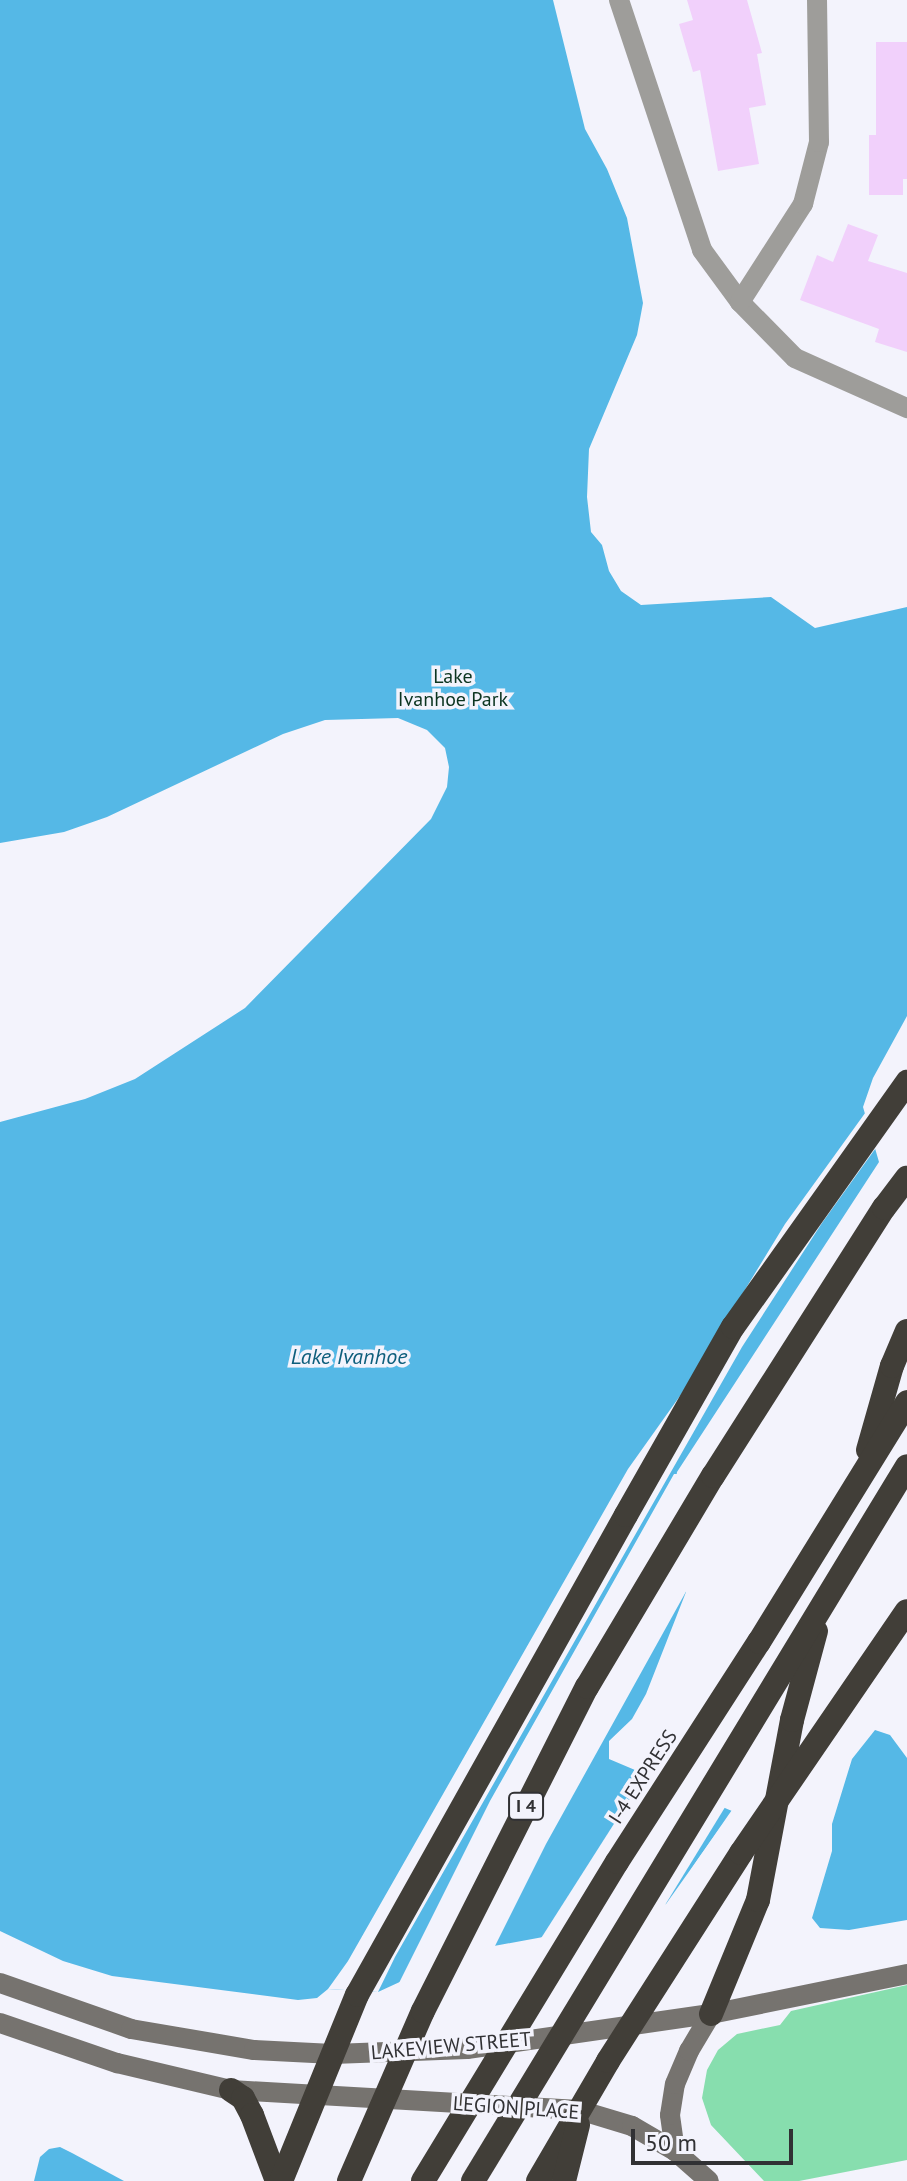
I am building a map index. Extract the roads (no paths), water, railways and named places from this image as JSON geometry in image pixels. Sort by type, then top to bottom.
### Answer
[{"type":"highway","points":[[279,2181],[357,1995],[733,1327],[906,1083]]},
{"type":"highway","name":"I 4","points":[[349,2181],[423,2011],[587,1687],[713,1476],[884,1208],[907,1178]]},
{"type":"highway","points":[[711,2014],[758,1900],[792,1720],[888,1380],[907,1331]]},
{"type":"highway","name":"I-4 EXPRESS","points":[[423,2181],[617,1862],[759,1642],[907,1402]]},
{"type":"highway","points":[[473,2181],[907,1466]]},
{"type":"highway","points":[[538,2181],[562,2155],[584,2100],[741,1853],[907,1611]]},
{"type":"highway","points":[[231,2090],[243,2098],[252,2115],[279,2181]]},
{"type":"highway","points":[[562,2155],[564,2181]]},
{"type":"street","points":[[619,0],[702,250],[740,302],[795,358],[907,408]]},
{"type":"street","points":[[740,302],[803,204],[819,142],[817,0]]},
{"type":"street","name":"LAKEVIEW STREET","points":[[0,1983],[131,2029],[254,2050],[333,2054],[467,2049],[711,2014],[907,1974]]},
{"type":"street","points":[[675,2151],[670,2115],[675,2084],[689,2051],[711,2014]]},
{"type":"street","points":[[0,2023],[117,2063],[231,2090],[314,2097]]},
{"type":"street","name":"LEGION PLACE","points":[[314,2097],[579,2110],[632,2126],[675,2151],[703,2177]]},
{"type":"water","name":"Lake Ivanhoe","points":[[0,0],[553,0],[585,129],[607,169],[627,218],[643,303],[637,335],[589,449],[587,497],[591,532],[602,545],[609,571],[621,591],[641,605],[771,597],[815,628],[907,607],[907,1016],[873,1078],[863,1107],[879,1162],[677,1472],[672,1509],[673,1560],[686,1592],[646,1694],[632,1719],[609,1741],[609,1759],[732,1811],[666,1904],[608,1925],[467,1951],[378,1992],[328,1989],[317,1998],[298,2000],[112,1976],[63,1961],[0,1931],[0,1122],[85,1099],[135,1079],[245,1008],[431,819],[447,787],[449,767],[445,748],[427,730],[398,718],[325,720],[283,734],[107,817],[64,832],[0,843]]},
{"type":"water","points":[[875,1730],[890,1735],[907,1758],[907,1920],[849,1930],[820,1928],[812,1918],[832,1851],[832,1824],[852,1759]]},
{"type":"water","points":[[60,2147],[124,2181],[34,2181],[40,2157],[49,2149]]},
{"type":"park label","name":"Lake Ivanhoe Park","points":[[453,688]]}]
